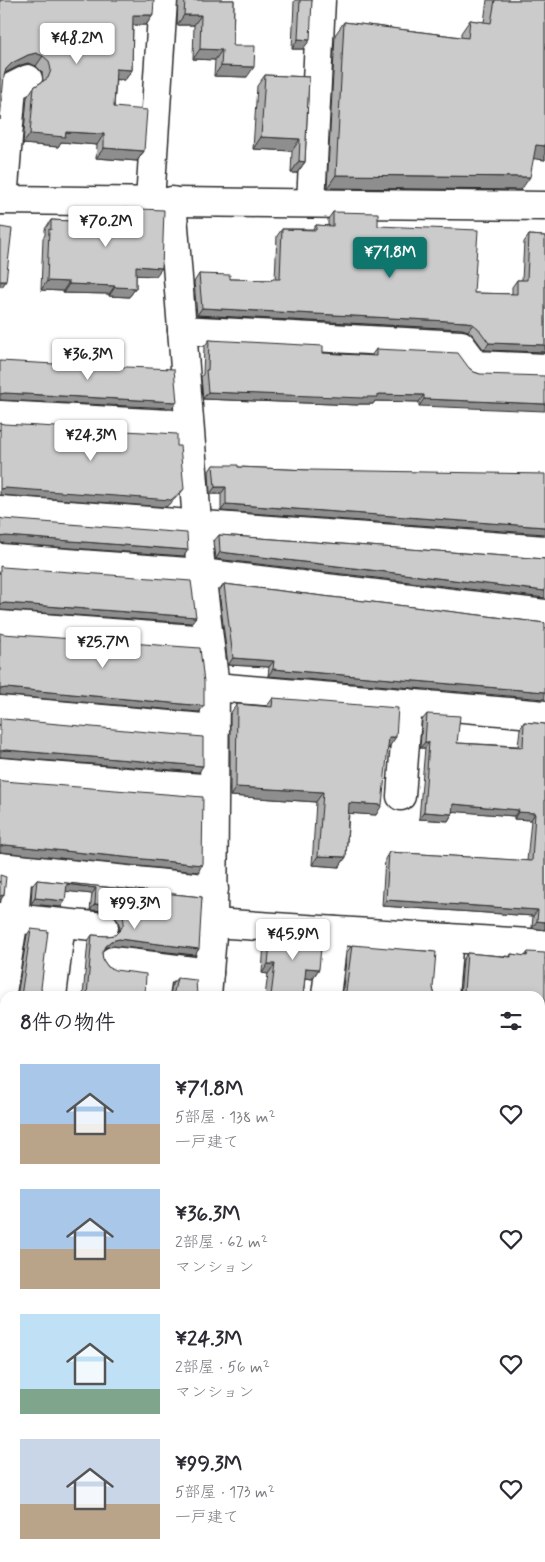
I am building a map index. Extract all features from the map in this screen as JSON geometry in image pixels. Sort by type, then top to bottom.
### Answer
[{"type":"street","points":[[113,961],[159,967],[208,985],[214,888],[215,686],[201,573],[182,330],[161,201],[163,0]]},
{"type":"street","points":[[311,203],[321,0]]},
{"type":"street","points":[[28,79],[12,87],[2,200],[545,206]]},
{"type":"street","points":[[182,330],[461,345],[476,364],[545,368]]},
{"type":"street","points":[[0,415],[189,425]]},
{"type":"street","points":[[0,510],[545,550]]},
{"type":"street","points":[[0,558],[201,573],[545,614]]},
{"type":"street","points":[[0,625],[209,640]]},
{"type":"street","points":[[215,686],[545,715]]},
{"type":"street","points":[[401,796],[408,703]]},
{"type":"street","points":[[0,710],[214,729]]},
{"type":"street","points":[[0,772],[214,789]]},
{"type":"street","points":[[1,991],[9,868],[214,888]]},
{"type":"street","points":[[7,918],[104,927]]},
{"type":"street","points":[[53,991],[61,923]]},
{"type":"street","points":[[213,923],[545,944]]},
{"type":"street","points":[[327,991],[334,931]]},
{"type":"street","points":[[445,991],[450,938]]},
{"type":"street","points":[[156,991],[159,967]]},
{"type":"building","points":[[0,0],[154,0],[153,15],[133,15],[132,70],[116,69],[114,107],[147,110],[144,151],[104,148],[104,134],[66,132],[65,137],[30,134],[34,87],[48,78],[51,70],[49,61],[36,53],[12,63],[6,69],[0,120]]},
{"type":"building","points":[[185,0],[234,0],[233,46],[255,46],[254,67],[221,66],[222,50],[200,49],[201,15],[184,15]]},
{"type":"building","points":[[300,0],[312,0],[310,40],[298,39]]},
{"type":"building","points":[[495,0],[545,0],[545,146],[536,145],[530,177],[336,175],[344,22],[468,38],[470,20],[491,23]]},
{"type":"building","points":[[265,75],[309,77],[305,162],[299,161],[300,139],[261,137]]},
{"type":"building","points":[[117,208],[164,210],[162,268],[136,266],[136,288],[47,281],[51,220],[71,221],[72,217],[116,217]]},
{"type":"building","points":[[333,212],[378,213],[378,226],[478,230],[474,293],[517,294],[517,280],[527,280],[529,235],[545,236],[545,345],[489,343],[478,328],[467,322],[202,308],[199,274],[230,275],[230,279],[280,279],[282,229],[316,230],[316,225],[333,226]]},
{"type":"building","points":[[0,227],[12,229],[6,281],[0,281]]},
{"type":"building","points":[[209,340],[323,346],[323,353],[376,356],[376,349],[458,353],[469,368],[480,374],[545,376],[545,404],[424,399],[424,395],[378,394],[378,397],[363,398],[208,392],[206,370],[208,370]]},
{"type":"building","points":[[0,361],[73,365],[73,362],[102,363],[102,366],[174,369],[177,402],[0,394]]},
{"type":"building","points":[[0,423],[177,434],[177,446],[180,446],[184,489],[171,500],[0,489]]},
{"type":"building","points":[[213,465],[309,470],[545,474],[545,527],[226,504],[226,487],[215,487]]},
{"type":"building","points":[[0,518],[187,533],[188,550],[0,537]]},
{"type":"building","points":[[219,535],[545,559],[545,591],[220,552]]},
{"type":"building","points":[[0,566],[191,581],[196,617],[0,604]]},
{"type":"building","points":[[224,584],[545,623],[545,692],[273,669],[274,661],[233,658]]},
{"type":"building","points":[[0,633],[200,648],[204,682],[204,706],[0,689]]},
{"type":"building","points":[[273,698],[398,708],[396,737],[389,737],[382,805],[349,803],[346,857],[318,856],[323,792],[236,787],[237,704],[272,707]]},
{"type":"building","points":[[427,714],[460,716],[457,743],[523,747],[524,722],[545,724],[545,922],[537,921],[538,910],[386,900],[389,852],[532,861],[535,813],[453,804],[452,814],[424,812],[429,742],[425,742]]},
{"type":"building","points":[[0,718],[203,737],[203,766],[0,751]]},
{"type":"building","points":[[0,780],[203,797],[202,865],[6,845],[0,846]]},
{"type":"building","points":[[0,875],[6,877],[4,895],[0,896]]},
{"type":"building","points":[[37,880],[202,897],[199,949],[119,939],[111,941],[105,946],[102,953],[103,960],[108,967],[115,970],[146,974],[145,991],[87,991],[92,935],[115,935],[121,929],[124,922],[123,915],[117,908],[110,905],[95,904],[96,888],[67,884],[65,901],[35,898]]},
{"type":"building","points":[[31,929],[48,931],[41,991],[22,991]]},
{"type":"building","points":[[271,932],[322,936],[319,969],[306,968],[304,991],[272,991],[275,964],[268,964]]},
{"type":"building","points":[[352,945],[436,952],[434,991],[346,991]]},
{"type":"building","points":[[528,952],[545,953],[545,991],[464,991],[467,953],[511,957],[511,954],[527,956]]},
{"type":"building","points":[[177,978],[196,980],[197,991],[174,991]]}]
